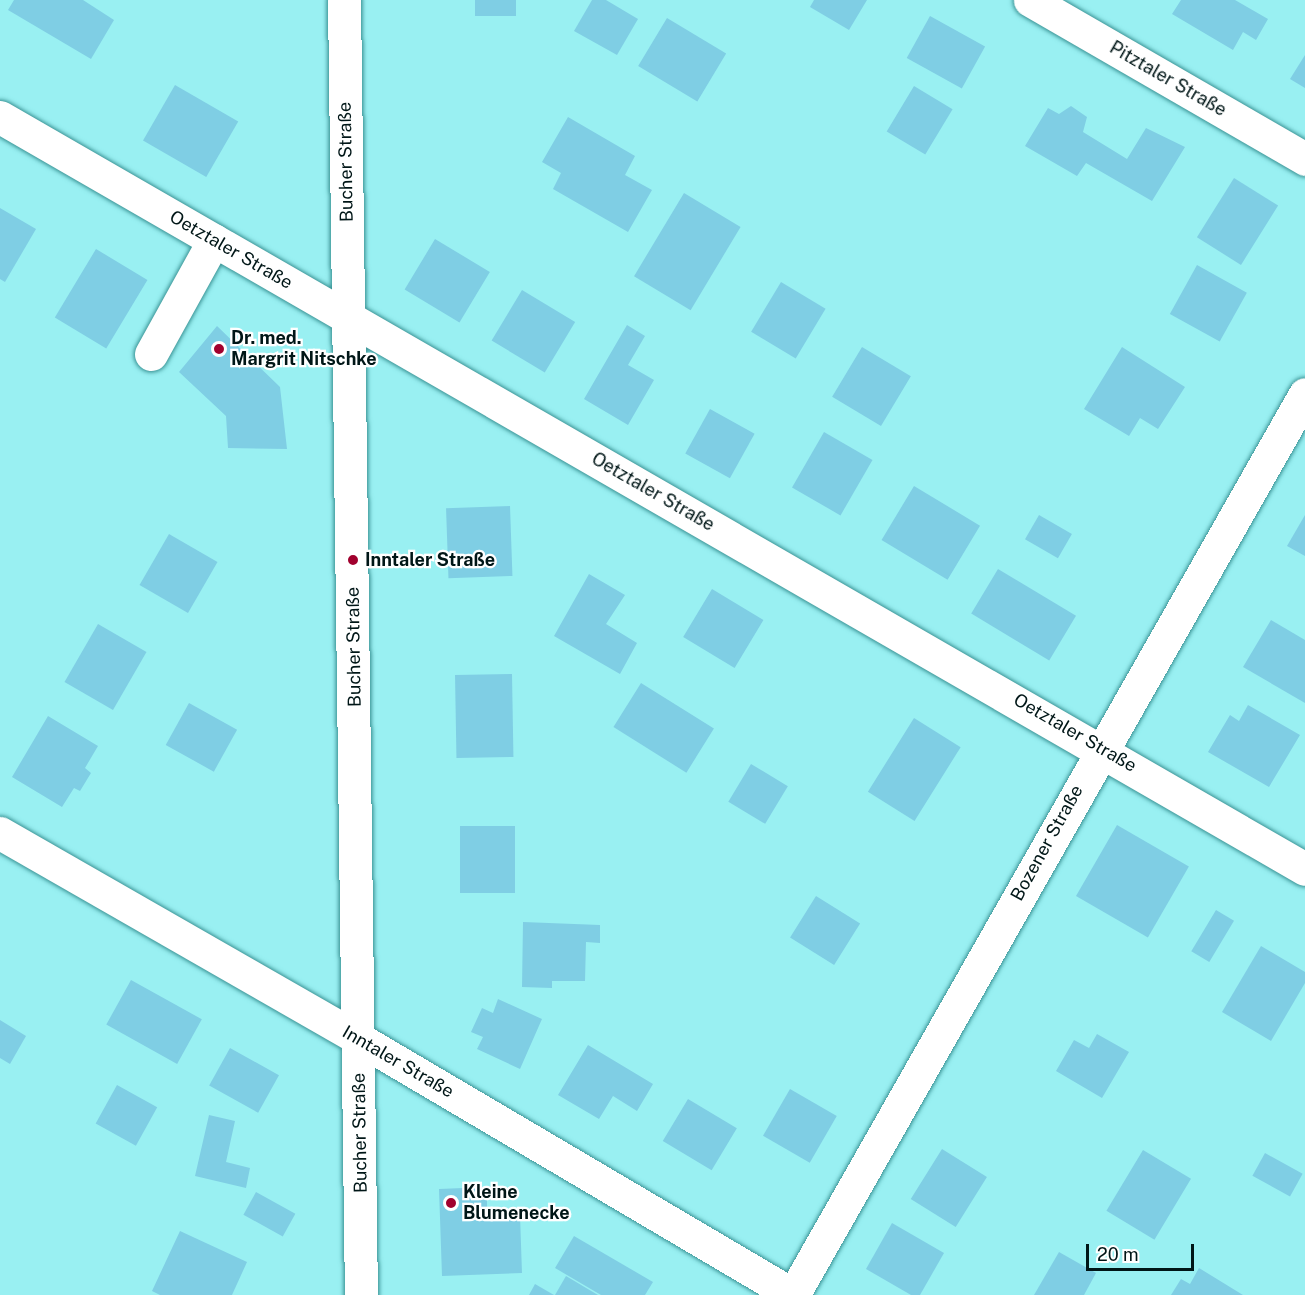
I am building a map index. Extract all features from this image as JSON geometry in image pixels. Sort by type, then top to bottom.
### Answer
[{"type":"street","name":"Bucher Straße","points":[[344,0],[361,1295]]},
{"type":"street","name":"Pitztaler Straße","points":[[1030,0],[1305,159]]},
{"type":"street","name":"Oetztaler Straße","points":[[0,117],[1101,748],[1305,869]]},
{"type":"street","points":[[151,354],[213,240]]},
{"type":"street","name":"Bozener Straße","points":[[793,1295],[1101,748],[1305,394]]},
{"type":"street","name":"Inntaler Straße","points":[[0,833],[359,1039],[793,1295]]},
{"type":"building","points":[[14,0],[83,0],[114,20],[91,59],[8,10]]},
{"type":"building","points":[[475,0],[516,0],[516,16],[475,16]]},
{"type":"building","points":[[592,0],[606,0],[638,19],[617,55],[574,31]]},
{"type":"building","points":[[814,0],[867,0],[849,30],[810,7]]},
{"type":"building","points":[[1181,0],[1235,0],[1268,19],[1256,40],[1243,32],[1233,50],[1172,14]]},
{"type":"building","points":[[930,16],[985,47],[962,89],[907,58]]},
{"type":"building","points":[[667,18],[726,54],[697,102],[638,66]]},
{"type":"building","points":[[1305,55],[1305,88],[1290,79]]},
{"type":"building","points":[[175,85],[238,121],[206,177],[143,140]]},
{"type":"building","points":[[914,86],[953,109],[925,155],[887,131]]},
{"type":"building","points":[[1071,106],[1087,117],[1083,132],[1127,159],[1146,128],[1185,147],[1152,201],[1086,163],[1077,176],[1025,146],[1048,108],[1059,114]]},
{"type":"building","points":[[568,117],[635,156],[625,175],[652,190],[628,232],[553,189],[561,173],[542,162]]},
{"type":"building","points":[[1234,178],[1278,206],[1241,265],[1197,237]]},
{"type":"building","points":[[684,193],[741,227],[691,310],[634,276]]},
{"type":"building","points":[[0,208],[36,229],[5,282],[0,279]]},
{"type":"building","points":[[435,239],[490,272],[459,323],[405,290]]},
{"type":"building","points":[[96,249],[147,280],[106,348],[55,318]]},
{"type":"building","points":[[1197,265],[1247,293],[1220,342],[1170,314]]},
{"type":"building","points":[[781,282],[826,309],[796,358],[751,332]]},
{"type":"building","points":[[522,290],[575,322],[545,373],[492,341]]},
{"type":"building","points":[[627,325],[645,336],[628,365],[654,380],[628,425],[584,399]]},
{"type":"building","name":"Dr. med. Margrit Nitschke","points":[[217,326],[280,387],[287,449],[228,448],[226,416],[179,372]]},
{"type":"building","points":[[862,347],[911,376],[881,426],[832,397]]},
{"type":"building","points":[[1122,347],[1185,387],[1158,429],[1140,418],[1129,436],[1084,409]]},
{"type":"building","points":[[710,409],[755,434],[730,478],[685,454]]},
{"type":"building","points":[[824,432],[872,460],[840,515],[792,487]]},
{"type":"building","points":[[914,486],[980,526],[948,580],[882,540]]},
{"type":"building","points":[[510,506],[512,576],[448,578],[446,508]]},
{"type":"building","points":[[1039,515],[1072,534],[1058,558],[1025,539]]},
{"type":"building","points":[[1305,515],[1305,556],[1287,546]]},
{"type":"building","points":[[169,534],[217,562],[188,613],[139,585]]},
{"type":"building","points":[[998,569],[1076,616],[1049,660],[971,614]]},
{"type":"building","points":[[589,574],[625,595],[606,624],[637,643],[620,674],[554,636]]},
{"type":"building","points":[[712,589],[763,620],[735,668],[683,637]]},
{"type":"building","points":[[1271,620],[1305,640],[1305,703],[1243,667]]},
{"type":"building","points":[[98,624],[146,652],[113,710],[64,682]]},
{"type":"building","points":[[512,674],[513,757],[456,758],[455,675]]},
{"type":"building","points":[[641,683],[714,729],[686,773],[613,727]]},
{"type":"building","points":[[189,703],[237,730],[214,772],[166,745]]},
{"type":"building","points":[[1248,705],[1300,735],[1269,787],[1208,752],[1230,715],[1239,721]]},
{"type":"building","points":[[48,716],[98,746],[85,768],[91,773],[80,791],[74,788],[62,807],[12,777]]},
{"type":"building","points":[[914,718],[961,747],[915,821],[868,792]]},
{"type":"building","points":[[751,764],[788,786],[765,824],[728,802]]},
{"type":"building","points":[[1117,825],[1189,866],[1148,938],[1076,896]]},
{"type":"building","points":[[460,826],[515,826],[515,893],[460,893]]},
{"type":"building","points":[[816,896],[860,924],[834,965],[790,938]]},
{"type":"building","points":[[1216,910],[1234,921],[1209,962],[1191,951]]},
{"type":"building","points":[[523,922],[600,925],[600,943],[586,942],[585,981],[552,981],[552,988],[522,987]]},
{"type":"building","points":[[1261,946],[1305,972],[1305,983],[1271,1041],[1222,1012]]},
{"type":"building","points":[[131,980],[202,1019],[177,1064],[106,1025]]},
{"type":"building","points":[[498,999],[542,1019],[520,1069],[477,1049],[483,1037],[471,1032],[482,1008],[493,1013]]},
{"type":"building","points":[[0,1020],[26,1036],[10,1064],[0,1058]]},
{"type":"building","points":[[1097,1034],[1129,1052],[1102,1098],[1056,1071],[1074,1040],[1089,1048]]},
{"type":"building","points":[[588,1045],[653,1084],[637,1111],[613,1096],[599,1119],[558,1095]]},
{"type":"building","points":[[230,1048],[279,1075],[258,1113],[209,1086]]},
{"type":"building","points":[[117,1085],[157,1107],[136,1146],[96,1123]]},
{"type":"building","points":[[790,1089],[837,1116],[810,1163],[763,1136]]},
{"type":"building","points":[[688,1099],[737,1128],[712,1170],[663,1141]]},
{"type":"building","points":[[209,1115],[235,1121],[226,1162],[250,1168],[246,1188],[195,1176]]},
{"type":"building","points":[[942,1149],[987,1177],[956,1227],[911,1199]]},
{"type":"building","points":[[1143,1150],[1191,1179],[1154,1240],[1106,1211]]},
{"type":"building","points":[[1265,1153],[1303,1174],[1290,1197],[1252,1176]]},
{"type":"building","points":[[487,1187],[487,1216],[520,1215],[522,1273],[442,1276],[439,1189]]},
{"type":"building","points":[[256,1192],[295,1214],[283,1237],[243,1215]]},
{"type":"building","points":[[892,1223],[944,1253],[920,1295],[911,1295],[866,1269]]},
{"type":"building","points":[[180,1231],[247,1262],[232,1295],[160,1295],[152,1291]]},
{"type":"building","points":[[574,1236],[653,1282],[645,1295],[601,1295],[555,1268]]},
{"type":"building","points":[[1059,1252],[1096,1273],[1084,1295],[1034,1295]]},
{"type":"building","points":[[1199,1268],[1243,1295],[1171,1295],[1181,1279],[1190,1284]]},
{"type":"building","points":[[566,1276],[598,1295],[555,1295]]},
{"type":"building","points":[[535,1284],[554,1295],[529,1295]]},
{"type":"place","name":"Dr. med. Margrit Nitschke","points":[[219,349]]},
{"type":"place","name":"Inntaler Straße","points":[[353,560]]},
{"type":"place","name":"Kleine Blumenecke","points":[[451,1203]]}]
